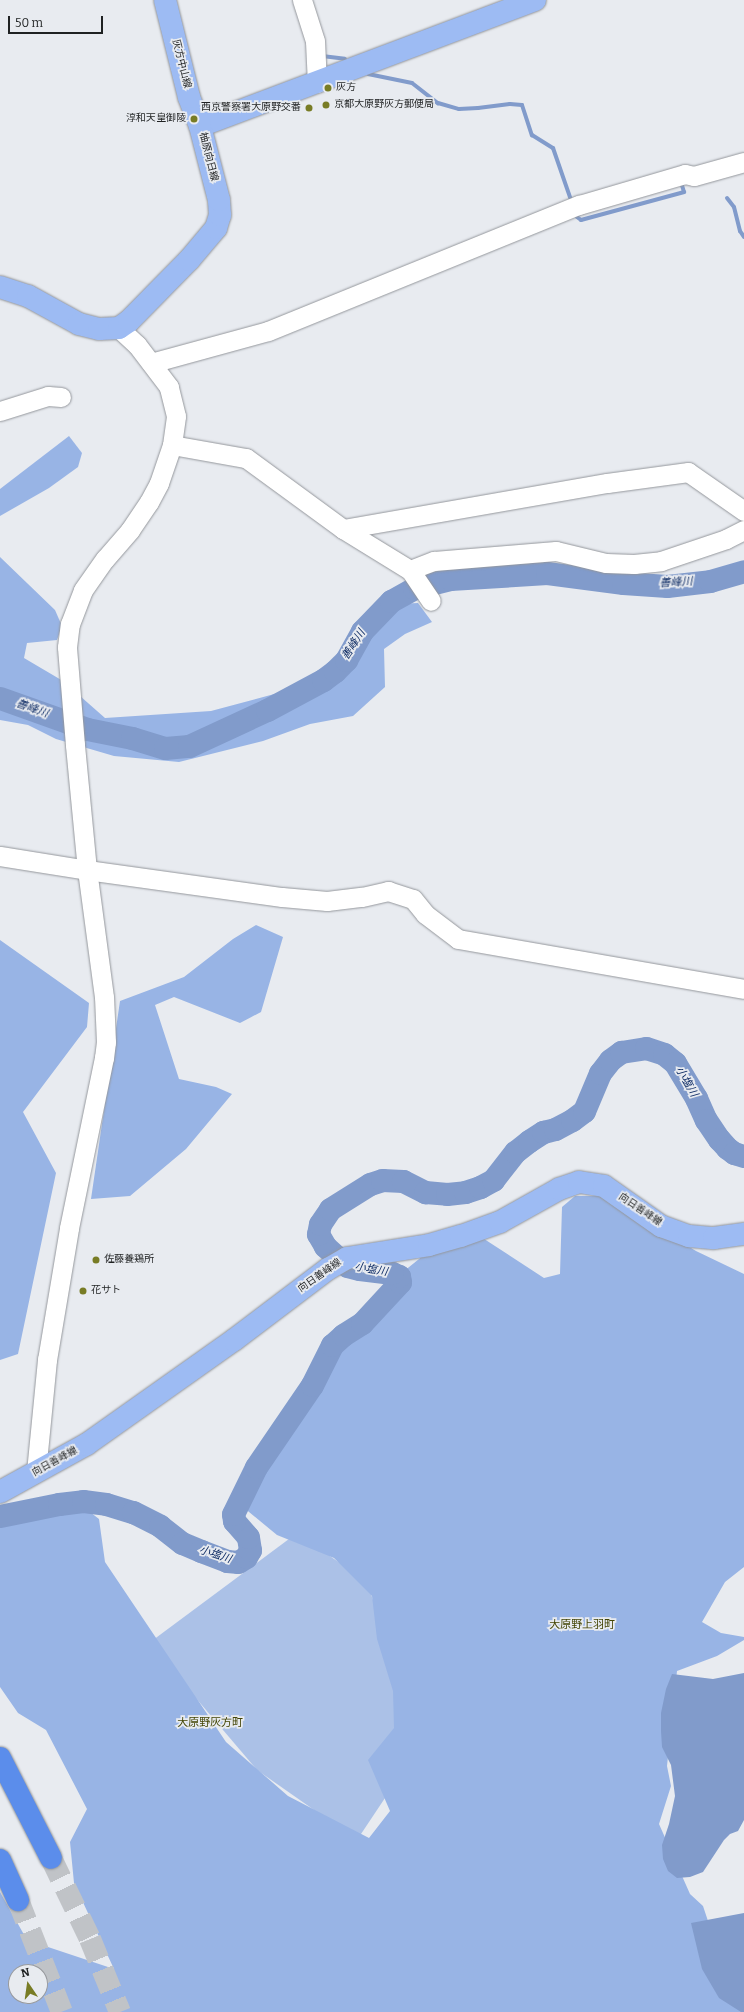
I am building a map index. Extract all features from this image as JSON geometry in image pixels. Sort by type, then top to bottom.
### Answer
[{"type":"highway","points":[[0,1758],[51,1858]]},
{"type":"highway","points":[[0,1860],[18,1900]]},
{"type":"main road","name":"灰方中山線","points":[[166,0],[189,97],[200,126]]},
{"type":"main road","name":"柚原向日線","points":[[119,328],[129,321],[189,260],[216,228],[220,215],[219,200],[200,126],[535,0]]},
{"type":"main road","points":[[0,287],[28,296],[80,324],[99,329],[119,328]]},
{"type":"main road","name":"向日善峰線","points":[[0,1492],[87,1444],[234,1340],[341,1261],[429,1245],[461,1236],[500,1222],[559,1189],[579,1182],[604,1186],[661,1226],[689,1236],[714,1238],[744,1234]]},
{"type":"street","points":[[302,0],[315,41],[317,83]]},
{"type":"street","points":[[151,363],[268,331],[574,207],[685,174],[694,176],[744,162]]},
{"type":"street","points":[[36,1472],[46,1360],[69,1228],[106,1042],[104,997],[87,870],[75,745],[67,647],[70,624],[76,604],[83,590],[105,559],[130,530],[149,502],[159,483],[172,445],[176,416],[169,387],[151,363],[119,328]]},
{"type":"street","points":[[0,411],[48,396],[61,397]]},
{"type":"street","points":[[172,445],[246,458],[343,529],[413,573],[431,601]]},
{"type":"street","points":[[343,529],[607,483],[688,472],[744,511]]},
{"type":"street","points":[[413,573],[434,561],[556,551],[606,563],[634,564],[661,561],[726,539],[744,530]]},
{"type":"street","points":[[0,856],[87,870],[282,897],[327,901],[362,897],[388,891],[413,899],[425,914],[458,939],[744,989]]},
{"type":"shaded area","points":[[69,436],[82,453],[78,467],[49,488],[0,516],[0,489]]},
{"type":"shaded area","points":[[0,557],[55,610],[62,626],[57,640],[27,643],[24,658],[63,681],[105,718],[211,711],[278,693],[319,689],[364,644],[397,604],[418,603],[432,622],[405,634],[384,649],[385,687],[353,716],[310,724],[263,741],[179,762],[114,756],[56,739],[28,725],[0,720]]},
{"type":"shaded area","points":[[256,925],[283,937],[261,1012],[240,1023],[174,997],[155,1005],[179,1079],[216,1087],[232,1094],[186,1149],[130,1196],[91,1199],[120,1001],[184,977],[233,939]]},
{"type":"shaded area","points":[[0,940],[89,1003],[87,1027],[23,1112],[56,1173],[18,1354],[0,1360]]},
{"type":"shaded area","points":[[575,1196],[605,1196],[696,1251],[744,1274],[744,1567],[725,1582],[702,1622],[721,1633],[744,1637],[744,1640],[717,1656],[677,1671],[667,1766],[671,1786],[659,1824],[690,1894],[703,1906],[726,1975],[743,2012],[0,2012],[0,1892],[27,1940],[114,1969],[74,1883],[70,1842],[87,1809],[46,1730],[18,1713],[0,1687],[0,1513],[73,1499],[99,1519],[105,1562],[226,1742],[288,1796],[369,1838],[390,1811],[368,1760],[394,1728],[393,1691],[377,1639],[372,1596],[334,1558],[277,1535],[243,1507],[331,1357],[388,1284],[424,1255],[478,1235],[544,1278],[560,1274],[562,1207]]},
{"type":"shaded area","points":[[297,1533],[367,1582],[414,1723],[387,1795],[357,1840],[257,1770],[149,1643]]},
{"type":"shaded area","points":[[744,1673],[744,1820],[738,1831],[730,1834],[724,1840],[703,1872],[690,1877],[677,1878],[668,1871],[663,1859],[662,1845],[669,1824],[675,1796],[671,1765],[662,1747],[661,1713],[666,1689],[672,1674],[713,1679]]},
{"type":"shaded area","points":[[744,1913],[744,2012],[741,2012],[719,1998],[702,1969],[691,1923]]},
{"type":"waterway","points":[[322,56],[345,59]]},
{"type":"waterway","points":[[368,74],[412,83],[438,103],[459,109],[510,104],[522,105],[532,135],[553,148],[572,203]]},
{"type":"waterway","points":[[575,211],[577,217],[581,220],[684,192],[681,182]]},
{"type":"waterway","points":[[727,198],[734,207],[740,231],[744,237]]},
{"type":"waterway","name":"善峰川","points":[[0,698],[87,729],[132,738],[165,748],[189,746],[267,710],[323,680],[346,660],[362,631],[391,601],[414,588],[450,579],[547,573],[623,583],[667,586],[710,581],[744,571]]},
{"type":"waterway","name":"小塩川","points":[[0,1516],[59,1504],[83,1501],[106,1504],[133,1512],[160,1526],[182,1543],[227,1561],[238,1562],[246,1557],[250,1550],[248,1537],[234,1521],[233,1514],[256,1467],[312,1385],[332,1345],[343,1335],[362,1323],[400,1282],[399,1276],[392,1273],[347,1266],[325,1246],[318,1234],[320,1224],[330,1209],[370,1184],[382,1180],[403,1181],[425,1192],[447,1194],[465,1192],[480,1187],[493,1180],[515,1152],[529,1141],[543,1132],[555,1129],[572,1120],[584,1111],[600,1073],[610,1060],[621,1052],[646,1048],[664,1054],[675,1063],[696,1098],[706,1120],[719,1139],[734,1153],[744,1156]]},
{"type":"tunnel","points":[[51,1858],[90,1939],[120,2012]]},
{"type":"tunnel","points":[[18,1900],[62,2012]]},
{"type":"place","name":"灰方","points":[[328,88]]},
{"type":"place","name":"京都大原野灰方郵便局","points":[[326,105]]},
{"type":"place","name":"西京警察署大原野交番","points":[[309,108]]},
{"type":"place","name":"淳和天皇御陵","points":[[194,119]]},
{"type":"place","name":"佐藤養鶏所","points":[[96,1260]]},
{"type":"place","name":"花サト","points":[[83,1291]]},
{"type":"district","name":"大原野上羽町","points":[[582,1625]]},
{"type":"district","name":"大原野灰方町","points":[[210,1723]]}]
